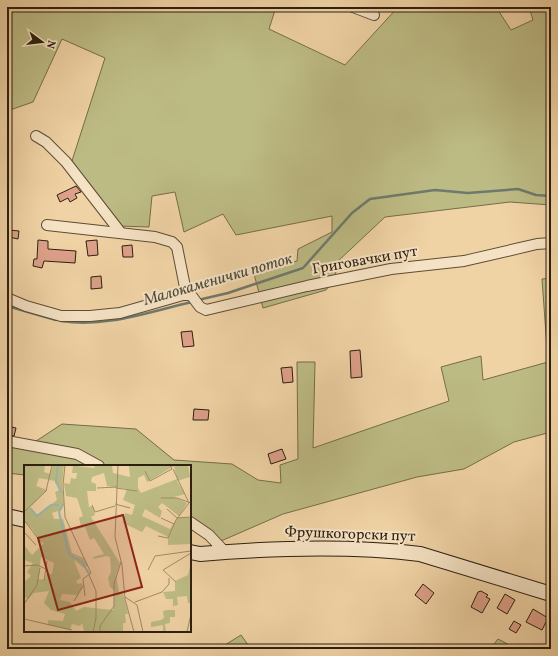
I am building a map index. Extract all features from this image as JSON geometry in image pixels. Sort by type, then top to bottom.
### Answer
[{"type":"street","points":[[353,7],[374,15]]},
{"type":"street","points":[[36,136],[46,142],[66,162],[121,233]]},
{"type":"street","name":"Григовачки пут","points":[[47,225],[156,236],[172,242],[177,247],[185,287],[200,307],[210,310],[307,286],[391,269],[464,261],[537,244],[551,243]]},
{"type":"street","points":[[7,298],[26,306],[61,316],[90,316],[120,313],[190,295]]},
{"type":"street","points":[[7,440],[78,454],[96,465]]},
{"type":"street","points":[[7,516],[24,520]]},
{"type":"street","points":[[191,523],[209,535],[225,552]]},
{"type":"street","name":"Фрушкогорски пут","points":[[191,552],[324,549],[420,554],[551,594]]},
{"type":"shaded area","points":[[7,7],[276,7],[269,29],[345,65],[398,7],[496,7],[511,30],[533,20],[529,7],[551,7],[551,205],[510,202],[385,217],[337,262],[335,279],[326,290],[263,308],[254,274],[297,261],[298,249],[332,232],[332,216],[236,235],[223,214],[184,232],[175,192],[152,196],[149,227],[119,226],[70,167],[105,58],[62,39],[33,102],[7,111]]},
{"type":"shaded area","points":[[551,278],[551,432],[514,442],[464,469],[417,477],[283,514],[221,541],[191,522],[191,465],[24,465],[24,475],[7,473],[7,444],[24,449],[62,424],[136,429],[174,460],[232,464],[258,480],[281,483],[280,465],[298,459],[297,362],[315,362],[313,448],[449,401],[441,367],[481,356],[483,380],[548,362],[542,279]]},
{"type":"shaded area","points":[[241,635],[251,649],[227,649],[225,645]]},
{"type":"shaded area","points":[[498,639],[517,649],[490,649]]},
{"type":"building","points":[[76,186],[81,192],[75,194],[77,198],[70,202],[68,198],[60,202],[57,195]]},
{"type":"building","points":[[9,230],[19,231],[18,239],[9,237]]},
{"type":"building","points":[[38,240],[48,241],[48,249],[76,251],[75,263],[44,261],[42,268],[33,266],[34,259],[37,259]]},
{"type":"building","points":[[97,240],[98,255],[88,256],[86,241]]},
{"type":"building","points":[[132,245],[133,257],[123,257],[122,246]]},
{"type":"building","points":[[101,276],[102,288],[91,289],[91,277]]},
{"type":"building","points":[[192,331],[194,346],[183,347],[181,332]]},
{"type":"building","points":[[360,350],[362,377],[351,378],[350,351]]},
{"type":"building","points":[[292,367],[293,382],[283,383],[281,368]]},
{"type":"building","points":[[194,409],[209,410],[208,420],[193,420]]},
{"type":"building","points":[[7,426],[16,428],[14,436],[7,435]]},
{"type":"building","points":[[282,449],[286,459],[271,464],[268,454]]},
{"type":"building","points":[[423,584],[434,593],[426,604],[415,595]]},
{"type":"building","points":[[481,591],[488,595],[486,597],[490,599],[482,613],[471,607],[478,592]]},
{"type":"building","points":[[505,594],[515,600],[507,614],[497,608]]},
{"type":"building","points":[[533,609],[548,618],[542,630],[526,622]]},
{"type":"building","points":[[514,621],[521,625],[516,633],[509,629]]},
{"type":"waterway","name":"Малокаменички поток","points":[[198,300],[228,293],[303,268],[352,213],[370,199],[435,190],[468,193],[518,189],[536,195],[551,196]]},
{"type":"waterway","name":"Малокаменички поток","points":[[61,321],[78,323],[111,321],[192,302]]},
{"type":"waterway","name":"Малокаменички поток","points":[[7,306],[56,320]]}]
